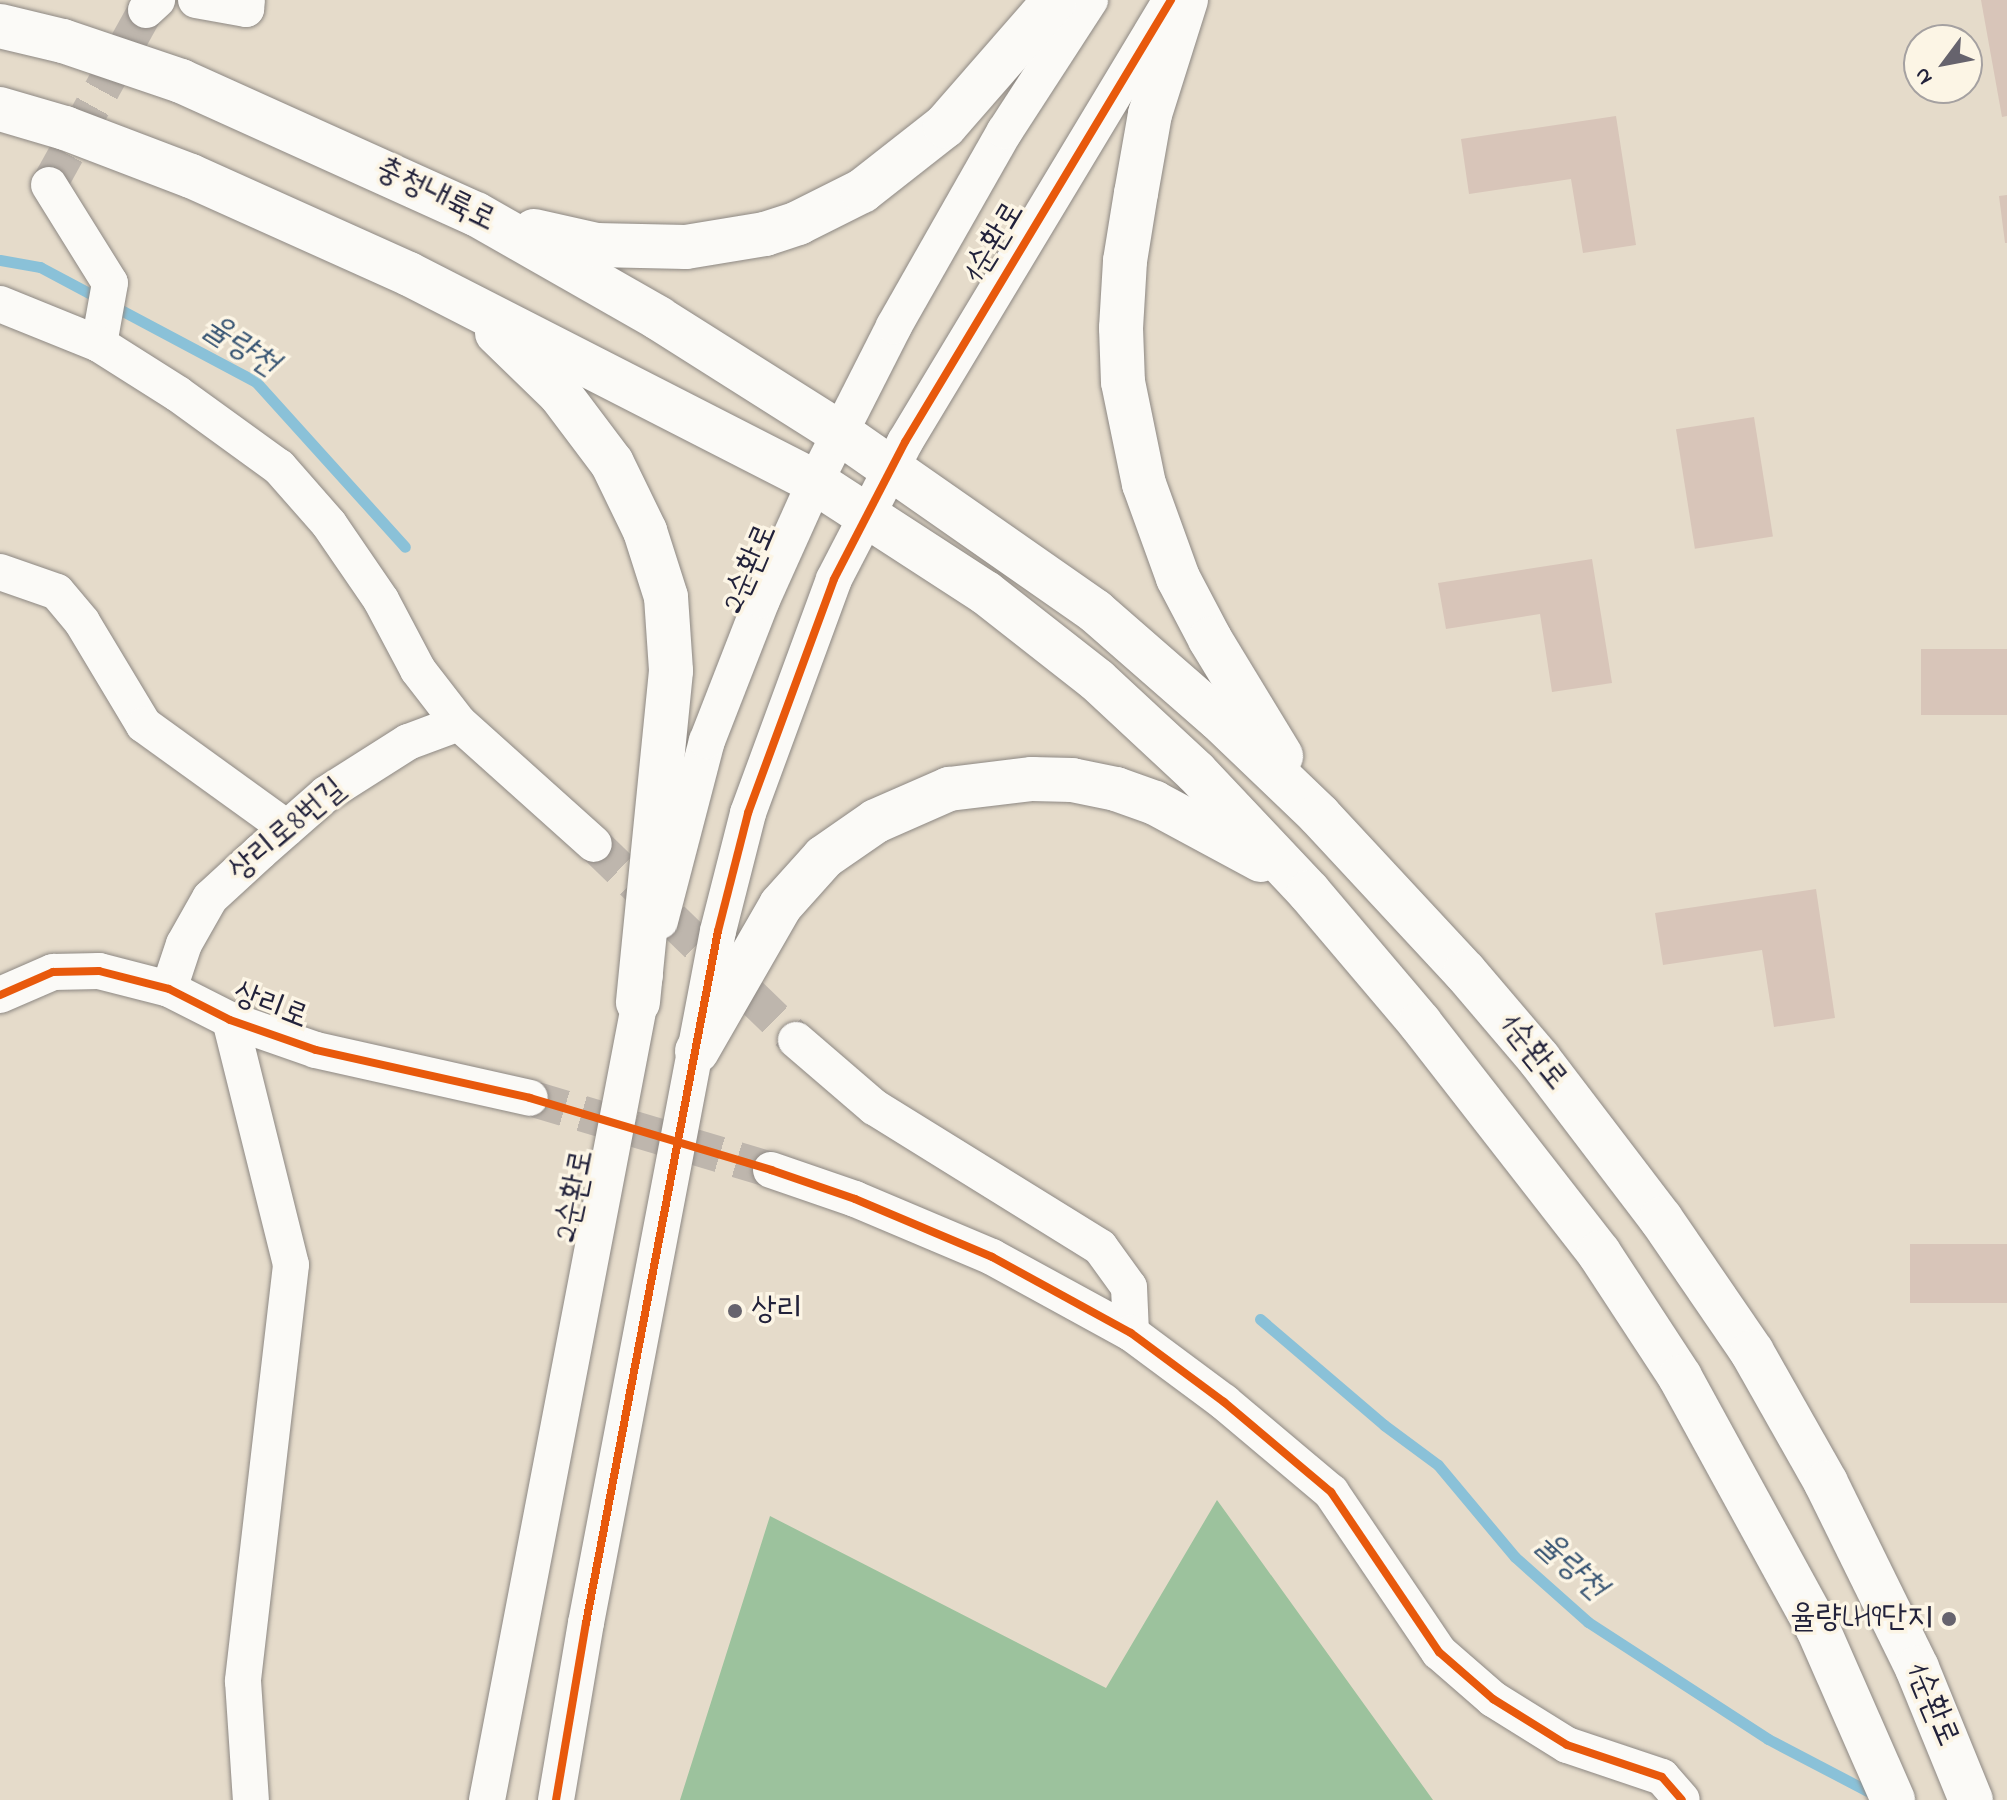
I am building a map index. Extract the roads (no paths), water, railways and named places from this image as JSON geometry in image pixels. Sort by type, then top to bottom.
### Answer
[{"type":"main road","points":[[476,214],[596,245],[640,248],[726,241],[798,223],[862,191],[945,126],[1055,0]]},
{"type":"main road","points":[[1186,0],[1150,114],[1125,261],[1121,328],[1130,427],[1159,533],[1178,578],[1210,639],[1319,815]]},
{"type":"main road","points":[[0,15],[63,41]]},
{"type":"main road","name":"충청내륙로","points":[[0,26],[63,41],[181,81],[476,214],[658,318],[840,433]]},
{"type":"main road","points":[[0,109],[65,128],[191,176],[459,299],[815,482],[986,593],[1097,680],[1196,772],[1309,892],[1420,1023],[1599,1253],[1680,1377],[1763,1524],[1818,1629],[1893,1800]]},
{"type":"main road","points":[[459,299],[542,376],[593,434],[632,498],[663,587],[671,671],[638,1002]]},
{"type":"main road","name":"1순환로","points":[[840,433],[1095,611],[1219,719],[1319,815],[1465,972],[1539,1059],[1661,1219],[1752,1352],[1840,1512],[1917,1668],[1970,1797]]},
{"type":"main road","points":[[697,1051],[781,905],[824,857],[876,821],[949,789],[1032,779],[1072,780],[1116,789],[1155,803],[1205,829],[1309,892]]},
{"type":"street","points":[[196,0],[246,9],[247,0]]},
{"type":"street","name":"1순환로","points":[[815,482],[894,326],[1005,131],[1090,0]]},
{"type":"street","name":"1순환로","points":[[867,515],[1021,244],[1171,0]]},
{"type":"street","points":[[49,185],[110,283],[99,344]]},
{"type":"street","points":[[0,304],[99,344],[178,394],[279,467],[329,524],[381,600],[418,670],[459,723],[594,844]]},
{"type":"street","name":"2순환로","points":[[487,1800],[638,1002],[707,741],[762,600],[815,482]]},
{"type":"street","points":[[556,1800],[586,1623],[718,931],[748,813],[834,579],[867,515]]},
{"type":"street","points":[[0,572],[57,592],[82,622],[144,725],[287,828]]},
{"type":"street","name":"상리로8번길","points":[[169,989],[184,944],[210,898],[326,794],[408,742],[459,723]]},
{"type":"street","name":"상리로","points":[[0,995],[53,972],[99,971],[169,989],[230,1020],[316,1050],[530,1098]]},
{"type":"street","points":[[230,1020],[291,1265],[243,1681],[251,1800]]},
{"type":"street","points":[[796,1040],[874,1107],[1100,1247],[1129,1287],[1131,1333]]},
{"type":"street","points":[[771,1170],[855,1199],[992,1257],[1131,1333],[1224,1402],[1331,1492],[1439,1652],[1493,1699],[1567,1745],[1662,1777],[1682,1800]]},
{"type":"waterway","name":"율량천","points":[[0,260],[40,267],[256,382],[405,547]]},
{"type":"waterway","name":"율량천","points":[[1260,1319],[1384,1425],[1438,1465],[1515,1557],[1588,1622],[1768,1739],[1875,1795]]},
{"type":"tunnel","points":[[49,185],[146,10]]},
{"type":"tunnel","points":[[594,844],[796,1040]]},
{"type":"tunnel","points":[[530,1098],[771,1170]]},
{"type":"place","name":"상리","points":[[735,1311]]},
{"type":"place","name":"율량LH9단지","points":[[1949,1619]]}]
